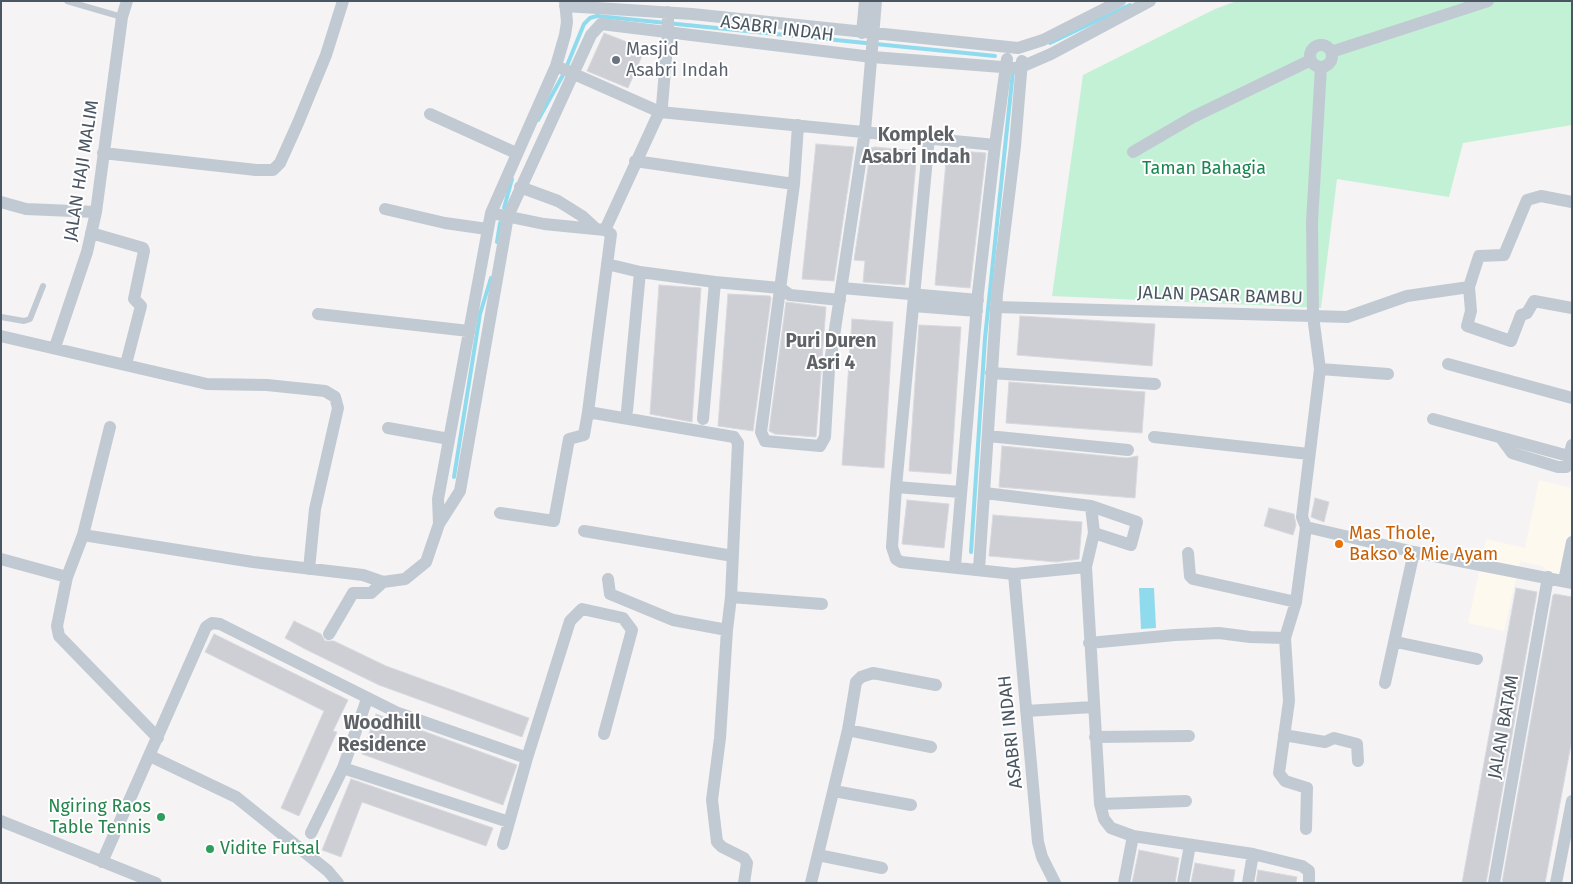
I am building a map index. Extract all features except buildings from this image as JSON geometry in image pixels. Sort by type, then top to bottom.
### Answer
[{"type":"street","name":"JALAN HAJI MALIM","points":[[55,347],[87,252],[96,212],[122,17],[127,1]]},
{"type":"street","points":[[103,153],[256,170],[273,170],[280,163],[298,124],[326,55],[343,1]]},
{"type":"street","points":[[865,1],[870,43]]},
{"type":"street","points":[[798,125],[794,184],[761,432],[765,441],[820,446],[824,442],[830,369],[865,131],[870,43],[876,1]]},
{"type":"street","points":[[439,524],[438,499],[490,213],[556,66],[565,34],[565,4],[579,4],[668,23],[692,8],[870,43],[1008,48],[1023,47],[1043,40],[1120,1]]},
{"type":"street","points":[[1012,67],[1150,1]]},
{"type":"street","points":[[1331,52],[1488,1]]},
{"type":"street","points":[[600,229],[660,112],[668,23]]},
{"type":"street","name":"ASABRI INDAH","points":[[573,75],[590,35],[601,24],[668,23],[870,43],[1012,67]]},
{"type":"street","points":[[1331,52],[1325,46],[1317,46],[1311,52],[1316,64],[1312,222],[1313,316],[1347,317],[1407,296],[1469,287]]},
{"type":"street","points":[[979,569],[991,373],[986,299],[994,145],[1012,67],[1023,47]]},
{"type":"street","points":[[955,566],[960,492],[986,299],[1015,146],[1012,67],[1008,48]]},
{"type":"street","points":[[1133,152],[1193,117],[1316,64],[1329,64],[1331,52]]},
{"type":"street","points":[[556,66],[660,112],[929,137],[994,145]]},
{"type":"street","points":[[83,535],[253,562],[363,575],[383,582],[405,579],[426,562],[439,524],[460,491],[508,216],[573,75]]},
{"type":"street","points":[[430,114],[516,153]]},
{"type":"street","points":[[929,137],[896,487],[892,547],[896,559],[901,562],[955,566],[1014,574],[1086,568]]},
{"type":"street","points":[[635,161],[794,184]]},
{"type":"street","points":[[500,512],[554,521],[569,438],[584,436],[612,238],[582,216],[558,202],[520,187]]},
{"type":"street","points":[[1572,202],[1540,196],[1527,200],[1504,255],[1478,256],[1469,287],[1472,311],[1467,326],[1511,340],[1520,315],[1526,313],[1534,301],[1572,308]]},
{"type":"street","points":[[1,202],[26,208],[96,212]]},
{"type":"street","points":[[385,209],[446,223],[488,229]]},
{"type":"street","points":[[490,213],[544,224],[600,229]]},
{"type":"street","points":[[91,233],[143,248],[144,251],[134,299],[141,306],[126,364]]},
{"type":"street","name":"JALAN PASAR BAMBU","points":[[607,264],[640,272],[780,288],[790,295],[841,294],[914,300],[986,299],[1313,316],[1320,369],[1302,517],[1306,527],[1296,602],[1285,638]]},
{"type":"street","points":[[627,411],[640,272]]},
{"type":"street","points":[[703,419],[715,282]]},
{"type":"street","points":[[318,314],[469,331]]},
{"type":"street","points":[[1,336],[55,347],[207,384],[267,385],[326,391],[335,397],[338,408],[315,509],[309,569]]},
{"type":"street","points":[[1448,364],[1572,398]]},
{"type":"street","points":[[1320,369],[1388,374]]},
{"type":"street","points":[[991,373],[1155,384]]},
{"type":"street","points":[[588,412],[734,436],[738,443],[731,597],[720,738],[712,800],[717,842],[722,847],[744,858],[748,863],[744,883]]},
{"type":"street","points":[[1434,419],[1501,438],[1512,454],[1558,467],[1566,467],[1571,453]]},
{"type":"street","points":[[110,427],[83,535],[67,577],[57,626],[59,636],[158,738]]},
{"type":"street","points":[[388,428],[449,439]]},
{"type":"street","points":[[988,436],[1128,450]]},
{"type":"street","points":[[1154,436],[1310,454]]},
{"type":"street","points":[[896,487],[960,492]]},
{"type":"street","points":[[985,494],[1091,506],[1137,522],[1132,545],[1094,533]]},
{"type":"street","points":[[1091,506],[1094,533],[1086,568],[1089,643],[1100,804],[1104,819],[1111,828],[1133,836],[1253,854],[1302,866],[1309,871],[1309,883]]},
{"type":"street","points":[[1306,527],[1414,552],[1568,582],[1572,542]]},
{"type":"street","points":[[584,531],[733,556]]},
{"type":"street","points":[[1385,684],[1396,642],[1414,552]]},
{"type":"street","points":[[1188,553],[1190,576],[1194,579],[1296,602]]},
{"type":"street","points":[[1,559],[67,577]]},
{"type":"street","name":"ASABRI INDAH","points":[[1014,574],[1038,842],[1042,857],[1055,883]]},
{"type":"street","name":"JALAN BATAM","points":[[1494,883],[1548,577]]},
{"type":"street","points":[[608,579],[610,594],[673,620],[727,630]]},
{"type":"street","points":[[329,634],[353,593],[370,593],[383,582]]},
{"type":"street","points":[[731,597],[822,604]]},
{"type":"street","points":[[503,844],[527,758],[570,621],[582,609],[623,618],[632,630],[604,734]]},
{"type":"street","points":[[102,862],[206,627],[212,624],[220,624],[398,713],[527,758]]},
{"type":"street","points":[[1089,643],[1219,633],[1250,637],[1285,638],[1289,701],[1279,773],[1285,781],[1307,788],[1306,829]]},
{"type":"street","points":[[1396,642],[1477,659]]},
{"type":"street","points":[[811,883],[848,730],[856,682],[861,677],[873,673],[936,686]]},
{"type":"street","points":[[310,833],[343,768],[367,699]]},
{"type":"street","points":[[1026,711],[1093,707]]},
{"type":"street","points":[[848,730],[931,747]]},
{"type":"street","points":[[1284,735],[1325,742],[1334,738],[1356,744],[1358,761]]},
{"type":"street","points":[[1095,737],[1189,736]]},
{"type":"street","points":[[150,756],[236,798],[328,871],[338,883]]},
{"type":"street","points":[[343,768],[508,822]]},
{"type":"street","points":[[834,791],[911,805]]},
{"type":"street","points":[[1556,883],[1572,801]]},
{"type":"street","points":[[1100,804],[1186,802]]},
{"type":"street","points":[[1,821],[156,883]]},
{"type":"street","points":[[1124,883],[1133,836]]},
{"type":"street","points":[[1183,883],[1190,845]]},
{"type":"street","points":[[1248,883],[1253,854]]},
{"type":"street","points":[[818,855],[882,868]]},
{"type":"lane","points":[[67,1],[122,17]]},
{"type":"lane","points":[[1,317],[24,321],[30,319],[43,286]]},
{"type":"shaded area","points":[[1539,480],[1572,488],[1572,551],[1566,575],[1552,573],[1541,566],[1520,561],[1504,631],[1468,623],[1486,539],[1525,548]]},
{"type":"green space","name":"Taman Bahagia","points":[[1237,1],[1572,1],[1572,125],[1463,143],[1449,197],[1337,179],[1321,308],[1052,296],[1083,75],[1215,9]]},
{"type":"water","points":[[1139,588],[1154,588],[1156,628],[1141,629]]},
{"type":"waterway","points":[[1050,43],[1130,5]]},
{"type":"waterway","points":[[566,68],[584,24],[590,18],[597,16],[995,56]]},
{"type":"waterway","points":[[971,552],[985,338],[1013,71]]},
{"type":"waterway","points":[[538,120],[563,75]]},
{"type":"waterway","points":[[504,208],[512,179]]},
{"type":"waterway","points":[[497,242],[500,223]]},
{"type":"waterway","points":[[454,477],[480,314],[491,278]]},
{"type":"place","name":"Masjid Asabri Indah","points":[[616,60]]},
{"type":"place","name":"Mas Thole, Bakso & Mie Ayam","points":[[1339,544]]},
{"type":"place","name":"Ngiring Raos Table Tennis","points":[[161,817]]},
{"type":"place","name":"Vidite Futsal","points":[[210,849]]},
{"type":"district","name":"Komplek Asabri Indah","points":[[916,147]]},
{"type":"district","name":"Puri Duren Asri 4","points":[[831,353]]},
{"type":"district","name":"Woodhill Residence","points":[[382,735]]}]
